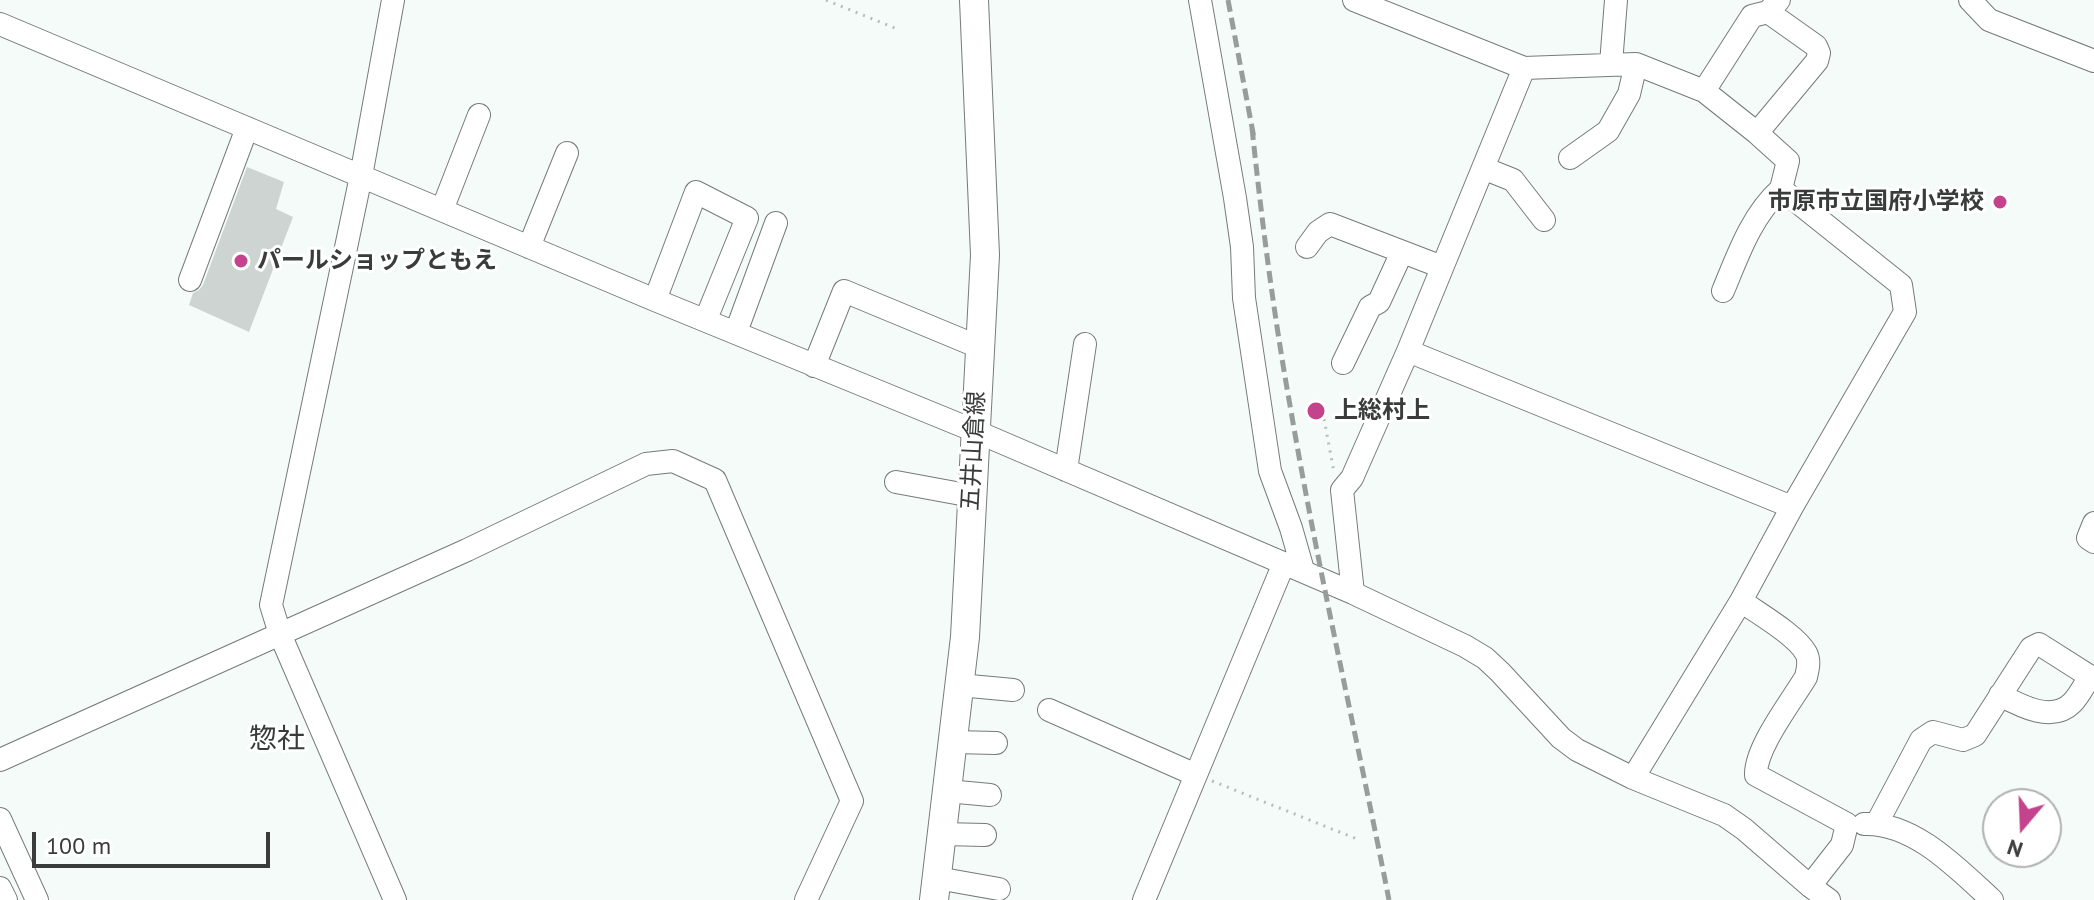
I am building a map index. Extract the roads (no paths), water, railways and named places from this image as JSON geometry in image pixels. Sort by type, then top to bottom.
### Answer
[{"type":"main road","name":"五井山倉線","points":[[936,889],[965,637],[985,255],[974,0]]},
{"type":"street","points":[[393,0],[361,176],[271,605],[280,634],[395,900]]},
{"type":"street","points":[[1144,900],[1196,775],[1294,566],[1291,528],[1270,471],[1244,298],[1242,247],[1235,198],[1200,0]]},
{"type":"street","points":[[1354,0],[1524,68],[1636,64],[1704,91],[1788,161],[1781,189],[1769,199],[1751,225],[1723,291]]},
{"type":"street","points":[[1611,64],[1616,0]]},
{"type":"street","points":[[1970,0],[1989,20],[2094,61]]},
{"type":"street","points":[[1704,91],[1752,16],[1773,6],[1816,46],[1819,53],[1817,61],[1757,133]]},
{"type":"street","points":[[0,24],[1294,566],[1465,646],[1485,658],[1561,738],[1577,750],[1633,778],[1724,815],[1829,900]]},
{"type":"street","points":[[1570,158],[1608,131],[1629,94],[1636,64]]},
{"type":"street","points":[[1353,593],[1342,490],[1352,478],[1408,351],[1524,68]]},
{"type":"street","points":[[442,210],[479,115]]},
{"type":"street","points":[[190,280],[247,128]]},
{"type":"street","points":[[529,247],[567,153]]},
{"type":"street","points":[[1483,168],[1513,180],[1544,220]]},
{"type":"street","points":[[1633,778],[1741,601],[1905,312],[1901,285],[1781,189]]},
{"type":"street","points":[[655,300],[696,192],[747,218],[706,319]]},
{"type":"street","points":[[736,332],[776,223]]},
{"type":"street","points":[[1307,247],[1318,232],[1330,224],[1442,267]]},
{"type":"street","points":[[1343,363],[1370,307],[1379,302],[1402,252]]},
{"type":"street","points":[[814,366],[844,291],[979,347]]},
{"type":"street","points":[[1066,470],[1085,344]]},
{"type":"street","points":[[1408,351],[1792,507]]},
{"type":"street","points":[[0,760],[467,550],[646,464],[673,461],[715,480],[852,801],[806,900]]},
{"type":"street","points":[[896,482],[972,496]]},
{"type":"street","points":[[2094,523],[2088,538],[2094,542]]},
{"type":"street","points":[[1741,601],[1790,636],[1807,654],[1809,666],[1806,677],[1765,743],[1755,765],[1756,775],[1847,824],[1877,823],[1907,835],[1937,851],[1992,900]]},
{"type":"street","points":[[1877,823],[1921,740],[1933,732],[1963,740],[1975,735],[2000,695],[2031,648],[2039,644],[2092,677],[2071,704],[2055,711],[2034,711],[2000,695]]},
{"type":"street","points":[[959,685],[1013,690]]},
{"type":"street","points":[[1049,710],[1196,775]]},
{"type":"street","points":[[953,742],[996,743]]},
{"type":"street","points":[[947,791],[990,795]]},
{"type":"street","points":[[0,819],[37,900]]},
{"type":"street","points":[[1810,886],[1842,845],[1847,824]]},
{"type":"street","points":[[942,834],[985,835]]},
{"type":"street","points":[[0,888],[6,900]]},
{"type":"street","points":[[936,889],[999,889]]},
{"type":"railway","points":[[1228,0],[1254,138]]},
{"type":"railway","points":[[1252,128],[1269,270],[1291,411],[1389,900]]},
{"type":"place","name":"市原市立国府小学校","points":[[2000,202]]},
{"type":"place","name":"パールショップともえ","points":[[241,261]]},
{"type":"place","name":"上総村上","points":[[1316,411]]},
{"type":"district","name":"惣社","points":[[277,740]]}]
